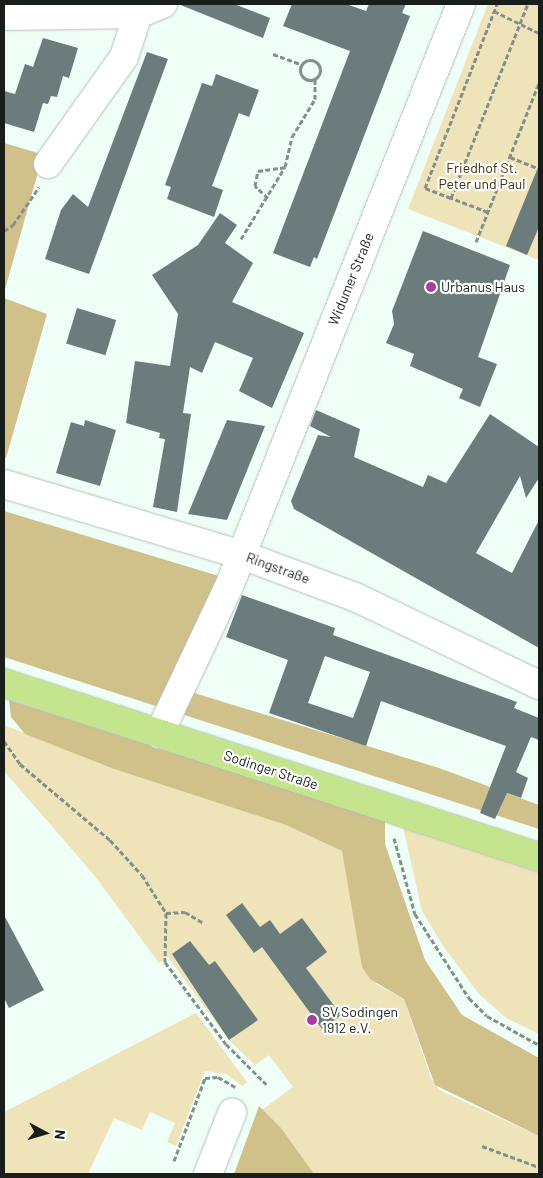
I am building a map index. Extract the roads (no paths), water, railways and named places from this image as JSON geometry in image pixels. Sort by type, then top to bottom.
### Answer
[{"type":"main road","name":"Sodinger Straße","points":[[4,683],[539,857]]},
{"type":"street","points":[[4,16],[138,14],[163,4]]},
{"type":"street","name":"Widumer Straße","points":[[159,734],[242,555],[460,4]]},
{"type":"street","points":[[44,175],[124,58],[138,14]]},
{"type":"street","name":"Ringstraße","points":[[4,484],[242,555],[384,609],[539,685]]},
{"type":"street","points":[[208,1174],[235,1101]]},
{"type":"place","name":"Urbanus Haus","points":[[431,287]]},
{"type":"place","name":"SV Sodingen 1912 e.V.","points":[[312,1020]]},
{"type":"park label","name":"Friedhof St. Peter und Paul","points":[[482,176]]}]
